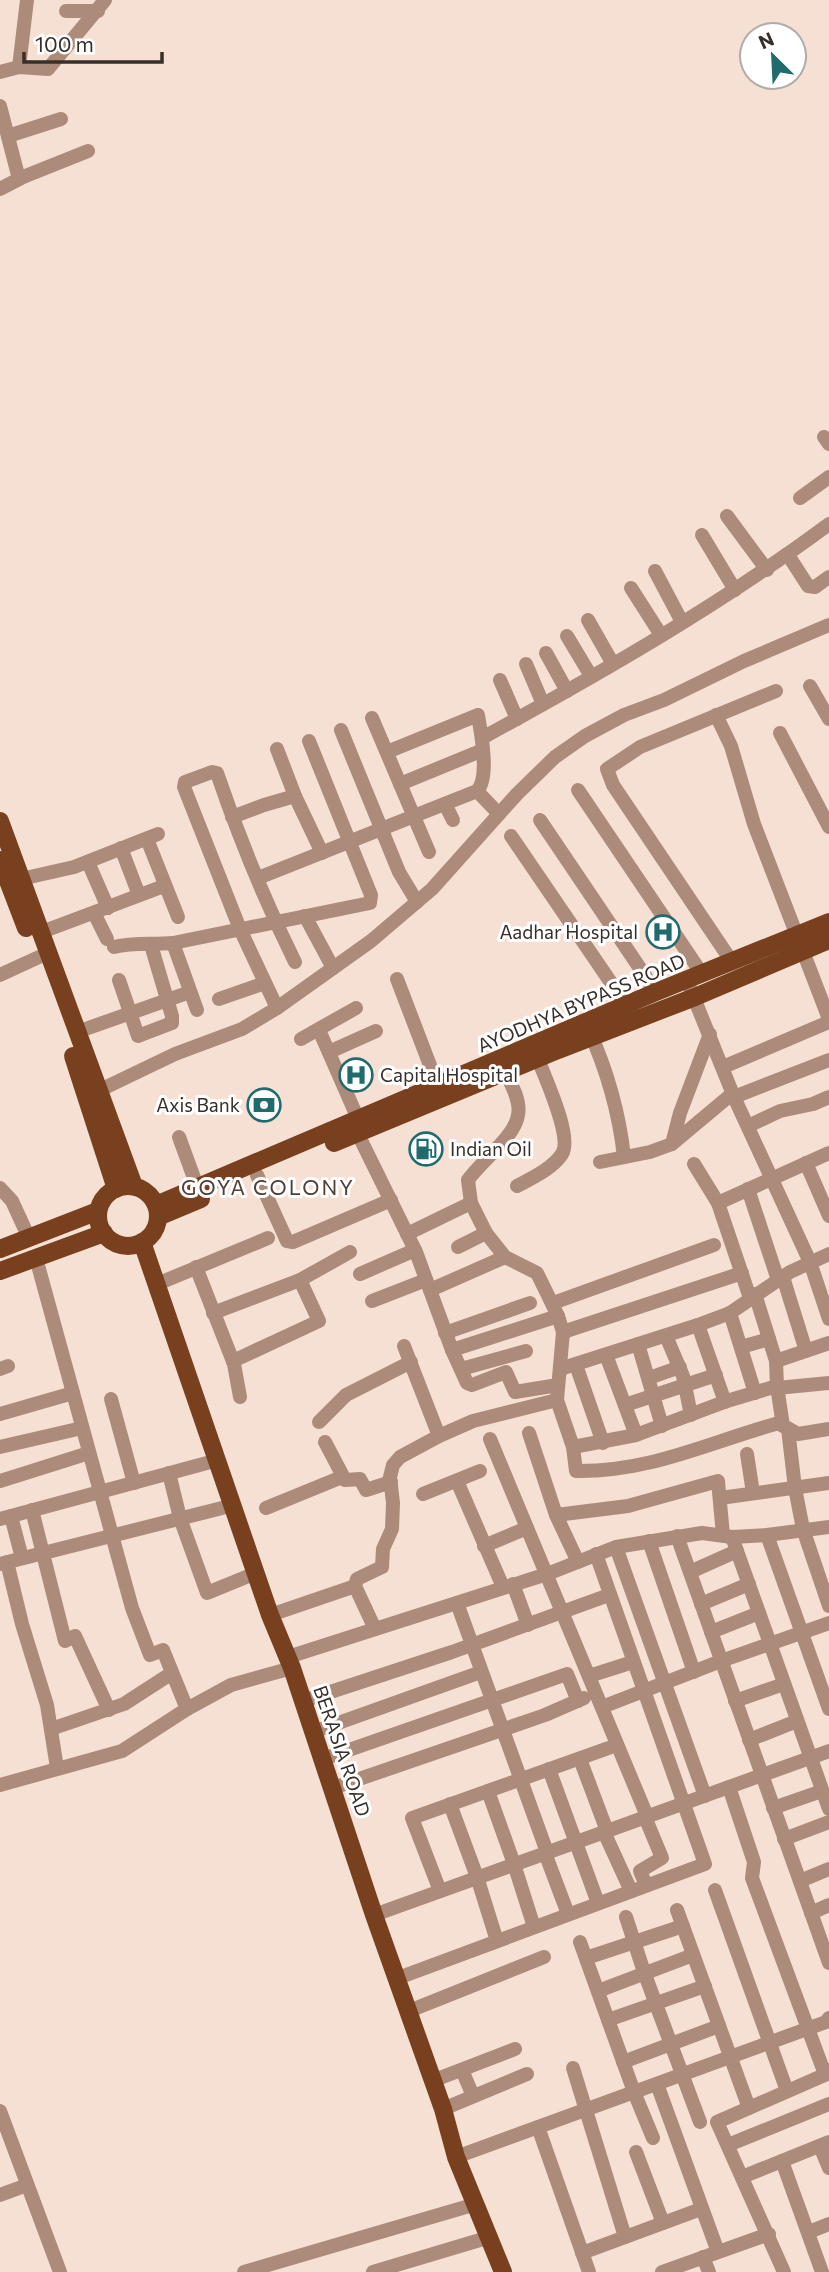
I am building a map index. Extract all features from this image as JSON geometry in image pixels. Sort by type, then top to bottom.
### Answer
[{"type":"main road","points":[[0,821],[99,1091],[125,1188]]},
{"type":"main road","points":[[0,860],[39,957],[87,1096],[125,1188]]},
{"type":"main road","name":"AYODHYA BYPASS ROAD","points":[[157,1211],[631,1013],[695,997],[799,944],[829,922]]},
{"type":"main road","name":"AYODHYA BYPASS ROAD","points":[[631,1013],[656,992],[732,962],[799,944],[829,940]]},
{"type":"main road","name":"AYODHYA BYPASS ROAD","points":[[441,1092],[506,1073],[538,1059],[589,1030]]},
{"type":"main road","name":"AYODHYA BYPASS ROAD","points":[[199,1193],[257,1175],[358,1127]]},
{"type":"main road","points":[[125,1188],[148,1192],[157,1211],[154,1232],[142,1242],[129,1246],[115,1243],[104,1233],[99,1223],[99,1211],[105,1196],[125,1188]]},
{"type":"main road","points":[[0,1249],[99,1211]]},
{"type":"main road","points":[[0,1271],[104,1233]]},
{"type":"main road","name":"BERASIA ROAD","points":[[142,1242],[270,1615],[290,1662],[374,1914],[443,2109],[456,2157],[503,2272]]},
{"type":"street","points":[[19,67],[27,0]]},
{"type":"street","points":[[0,72],[19,67],[48,69],[101,6]]},
{"type":"street","points":[[66,11],[101,6]]},
{"type":"street","points":[[0,106],[19,178]]},
{"type":"street","points":[[8,136],[61,119]]},
{"type":"street","points":[[0,189],[19,178],[88,151]]},
{"type":"street","points":[[800,498],[827,484]]},
{"type":"street","points":[[727,516],[767,570]]},
{"type":"street","points":[[400,784],[482,744],[517,719],[767,570],[829,524]]},
{"type":"street","points":[[702,536],[735,590]]},
{"type":"street","points":[[788,555],[808,586],[815,587],[829,577]]},
{"type":"street","points":[[655,571],[682,622]]},
{"type":"street","points":[[631,588],[661,635]]},
{"type":"street","points":[[588,620],[613,664]]},
{"type":"street","points":[[99,1091],[175,1054],[242,1029],[277,1008],[371,941],[432,889],[499,814],[555,757],[585,736],[624,715],[664,700],[744,660],[829,625]]},
{"type":"street","points":[[567,636],[591,676]]},
{"type":"street","points":[[546,653],[567,691]]},
{"type":"street","points":[[526,664],[543,704]]},
{"type":"street","points":[[500,680],[517,719]]},
{"type":"street","points":[[810,686],[829,719]]},
{"type":"street","points":[[732,962],[613,785],[607,769],[640,747],[776,691]]},
{"type":"street","points":[[258,878],[477,791],[483,780],[478,715],[387,752]]},
{"type":"street","points":[[716,715],[731,746],[754,824],[829,1021],[723,1067]]},
{"type":"street","points":[[372,718],[429,852]]},
{"type":"street","points":[[341,730],[380,830],[404,884],[417,902]]},
{"type":"street","points":[[780,733],[829,827]]},
{"type":"street","points":[[88,862],[111,943],[173,943],[366,905],[372,901],[309,741]]},
{"type":"street","points":[[277,749],[295,796],[322,853]]},
{"type":"street","points":[[277,1008],[240,929],[183,785],[215,772],[275,922],[295,962]]},
{"type":"street","points":[[578,790],[694,977],[695,997],[734,1095],[810,1262],[829,1318]]},
{"type":"street","points":[[477,791],[499,814]]},
{"type":"street","points":[[232,817],[295,796]]},
{"type":"street","points":[[445,804],[453,820]]},
{"type":"street","points":[[540,820],[656,992]]},
{"type":"street","points":[[21,879],[88,862],[152,836],[164,886],[178,917]]},
{"type":"street","points":[[510,836],[631,1013]]},
{"type":"street","points":[[121,848],[139,895]]},
{"type":"street","points":[[40,933],[164,886]]},
{"type":"street","points":[[305,916],[332,968]]},
{"type":"street","points":[[173,943],[197,1010]]},
{"type":"street","points":[[119,980],[138,1036],[172,1023],[151,945]]},
{"type":"street","points":[[0,975],[39,957]]},
{"type":"street","points":[[397,979],[441,1092]]},
{"type":"street","points":[[219,999],[265,983]]},
{"type":"street","points":[[77,1032],[190,992]]},
{"type":"street","points":[[301,1039],[356,1008]]},
{"type":"street","points":[[319,1030],[358,1127],[415,1250],[452,1350],[467,1382],[472,1385],[506,1372],[515,1392],[558,1393]]},
{"type":"street","points":[[589,1030],[614,1095],[624,1157]]},
{"type":"street","points":[[329,1052],[376,1031]]},
{"type":"street","points":[[671,1144],[710,1034]]},
{"type":"street","points":[[517,1186],[549,1167],[561,1156],[565,1147],[562,1124],[538,1059]]},
{"type":"street","points":[[600,1163],[650,1152],[671,1144],[734,1095],[829,1060]]},
{"type":"street","points":[[506,1073],[519,1115],[512,1132],[468,1180],[471,1203],[486,1233],[505,1257],[537,1273],[556,1309],[563,1332],[558,1393],[573,1447],[576,1471],[630,1468],[680,1456],[779,1423],[798,1434],[829,1429]]},
{"type":"street","points":[[748,1126],[780,1111],[813,1104],[829,1097]]},
{"type":"street","points":[[179,1137],[199,1193]]},
{"type":"street","points":[[718,1203],[829,1153]]},
{"type":"street","points":[[806,1163],[829,1216]]},
{"type":"street","points":[[694,1164],[718,1203],[776,1361],[777,1387],[803,1529],[829,1606]]},
{"type":"street","points":[[257,1175],[287,1241],[293,1242],[390,1200]]},
{"type":"street","points":[[0,1188],[12,1201],[29,1238]]},
{"type":"street","points":[[748,1189],[806,1351]]},
{"type":"street","points":[[407,1234],[471,1203]]},
{"type":"street","points":[[458,1247],[486,1233]]},
{"type":"street","points":[[157,1284],[268,1238]]},
{"type":"street","points":[[452,1350],[713,1245]]},
{"type":"street","points":[[360,1274],[415,1250]]},
{"type":"street","points":[[214,1313],[300,1280],[350,1252]]},
{"type":"street","points":[[560,1369],[730,1313],[780,1278],[829,1254]]},
{"type":"street","points":[[372,1301],[428,1285],[505,1257]]},
{"type":"street","points":[[36,1258],[132,1608],[150,1655],[163,1650],[187,1709]]},
{"type":"street","points":[[196,1267],[233,1361],[240,1397]]},
{"type":"street","points":[[563,1332],[742,1273]]},
{"type":"street","points":[[233,1361],[319,1321],[300,1280]]},
{"type":"street","points":[[446,1332],[530,1303]]},
{"type":"street","points":[[730,1313],[755,1393]]},
{"type":"street","points":[[698,1325],[725,1402]]},
{"type":"street","points":[[666,1336],[680,1367],[691,1415]]},
{"type":"street","points":[[741,1347],[769,1339]]},
{"type":"street","points":[[776,1361],[829,1343]]},
{"type":"street","points":[[638,1344],[662,1426]]},
{"type":"street","points":[[404,1346],[439,1436]]},
{"type":"street","points":[[461,1369],[526,1351]]},
{"type":"street","points":[[606,1355],[636,1435]]},
{"type":"street","points":[[319,1423],[346,1395],[411,1362]]},
{"type":"street","points":[[576,1365],[603,1443]]},
{"type":"street","points":[[649,1378],[680,1367]]},
{"type":"street","points":[[625,1405],[716,1375]]},
{"type":"street","points":[[573,1447],[636,1435],[725,1402],[777,1387],[829,1383]]},
{"type":"street","points":[[375,1629],[355,1586],[357,1579],[382,1567],[383,1549],[392,1529],[393,1465],[400,1457],[439,1436],[485,1417],[558,1393]]},
{"type":"street","points":[[0,1414],[73,1394]]},
{"type":"street","points":[[111,1399],[134,1483]]},
{"type":"street","points":[[0,1447],[82,1428]]},
{"type":"street","points":[[529,1433],[556,1515],[578,1562]]},
{"type":"street","points":[[490,1439],[662,1858],[640,1871],[646,1885]]},
{"type":"street","points":[[325,1442],[342,1477],[347,1481],[360,1479],[366,1490],[391,1482]]},
{"type":"street","points":[[0,1481],[89,1453]]},
{"type":"street","points":[[747,1454],[753,1493]]},
{"type":"street","points":[[22,1558],[5,1518],[218,1460]]},
{"type":"street","points":[[423,1494],[480,1471]]},
{"type":"street","points":[[169,1473],[180,1518],[207,1594],[256,1573]]},
{"type":"street","points":[[266,1508],[342,1477]]},
{"type":"street","points":[[457,1480],[484,1546],[528,1625]]},
{"type":"street","points":[[556,1515],[628,1506],[718,1482],[731,1541],[749,1584],[829,1809]]},
{"type":"street","points":[[720,1498],[829,1483]]},
{"type":"street","points":[[57,1768],[47,1705],[4,1563],[234,1505]]},
{"type":"street","points":[[32,1510],[65,1640],[75,1636],[109,1710]]},
{"type":"street","points":[[0,1785],[122,1751],[187,1709],[232,1685],[375,1629],[547,1574],[616,1547],[677,1536],[702,1534],[731,1541],[829,1527]]},
{"type":"street","points":[[484,1546],[527,1528]]},
{"type":"street","points":[[767,1535],[829,1709]]},
{"type":"street","points":[[677,1536],[811,1913],[825,1939],[829,1963]]},
{"type":"street","points":[[649,1541],[694,1672]]},
{"type":"street","points":[[690,1572],[731,1541]]},
{"type":"street","points":[[616,1547],[705,1796]]},
{"type":"street","points":[[398,1978],[705,1864],[596,1554]]},
{"type":"street","points":[[701,1604],[749,1584]]},
{"type":"street","points":[[270,1615],[355,1586]]},
{"type":"street","points":[[303,1701],[452,1652],[609,1595]]},
{"type":"street","points":[[457,1603],[568,1914]]},
{"type":"street","points":[[711,1632],[759,1613]]},
{"type":"street","points":[[602,1707],[829,1623]]},
{"type":"street","points":[[589,1676],[633,1661]]},
{"type":"street","points":[[313,1732],[481,1672]]},
{"type":"street","points":[[51,1729],[124,1704],[172,1673]]},
{"type":"street","points":[[323,1759],[567,1674],[578,1701]]},
{"type":"street","points":[[735,1701],[784,1684]]},
{"type":"street","points":[[333,1788],[545,1715],[596,1692]]},
{"type":"street","points":[[749,1740],[796,1721]]},
{"type":"street","points":[[440,1891],[412,1818],[617,1745]]},
{"type":"street","points":[[374,1914],[829,1751]]},
{"type":"street","points":[[580,1759],[631,1891]]},
{"type":"street","points":[[549,1769],[598,1903]]},
{"type":"street","points":[[729,1787],[754,1862],[752,1878],[823,2069],[829,2072]]},
{"type":"street","points":[[488,1791],[534,1927]]},
{"type":"street","points":[[773,1808],[822,1791]]},
{"type":"street","points":[[450,1804],[497,1941]]},
{"type":"street","points":[[784,1839],[829,1822]]},
{"type":"street","points":[[800,1881],[829,1869]]},
{"type":"street","points":[[715,1890],[787,2091]]},
{"type":"street","points":[[811,1913],[829,1905]]},
{"type":"street","points":[[677,1910],[749,2108]]},
{"type":"street","points":[[626,1917],[700,2122]]},
{"type":"street","points":[[586,1958],[683,1926]]},
{"type":"street","points":[[580,1942],[653,2138]]},
{"type":"street","points":[[598,1990],[693,1955]]},
{"type":"street","points":[[408,2011],[544,1957]]},
{"type":"street","points":[[608,2020],[705,1986]]},
{"type":"street","points":[[456,2157],[808,2029],[829,2018]]},
{"type":"street","points":[[623,2062],[719,2026]]},
{"type":"street","points":[[432,2081],[515,2049]]},
{"type":"street","points":[[573,2068],[625,2238]]},
{"type":"street","points":[[462,2070],[473,2096]]},
{"type":"street","points":[[784,2272],[717,2122],[829,2072]]},
{"type":"street","points":[[443,2109],[527,2074]]},
{"type":"street","points":[[657,2084],[718,2252]]},
{"type":"street","points":[[728,2146],[829,2104]]},
{"type":"street","points":[[0,2111],[60,2272]]},
{"type":"street","points":[[538,2127],[589,2272]]},
{"type":"street","points":[[742,2177],[825,2144],[829,2168]]},
{"type":"street","points":[[636,2152],[663,2223]]},
{"type":"street","points":[[782,2161],[822,2272]]},
{"type":"street","points":[[0,2195],[27,2185]]},
{"type":"street","points":[[244,2272],[476,2204]]},
{"type":"street","points":[[582,2253],[701,2209]]},
{"type":"street","points":[[809,2232],[829,2224]]},
{"type":"street","points":[[662,2272],[769,2234]]},
{"type":"street","points":[[373,2272],[490,2238]]},
{"type":"street","points":[[703,2257],[709,2272]]},
{"type":"place","name":"Aadhar Hospital","points":[[663,932]]},
{"type":"place","name":"Capital Hospital","points":[[356,1075]]},
{"type":"place","name":"Axis Bank","points":[[264,1105]]},
{"type":"place","name":"Indian Oil","points":[[426,1149]]},
{"type":"district","name":"GOYA COLONY","points":[[268,1188]]}]
